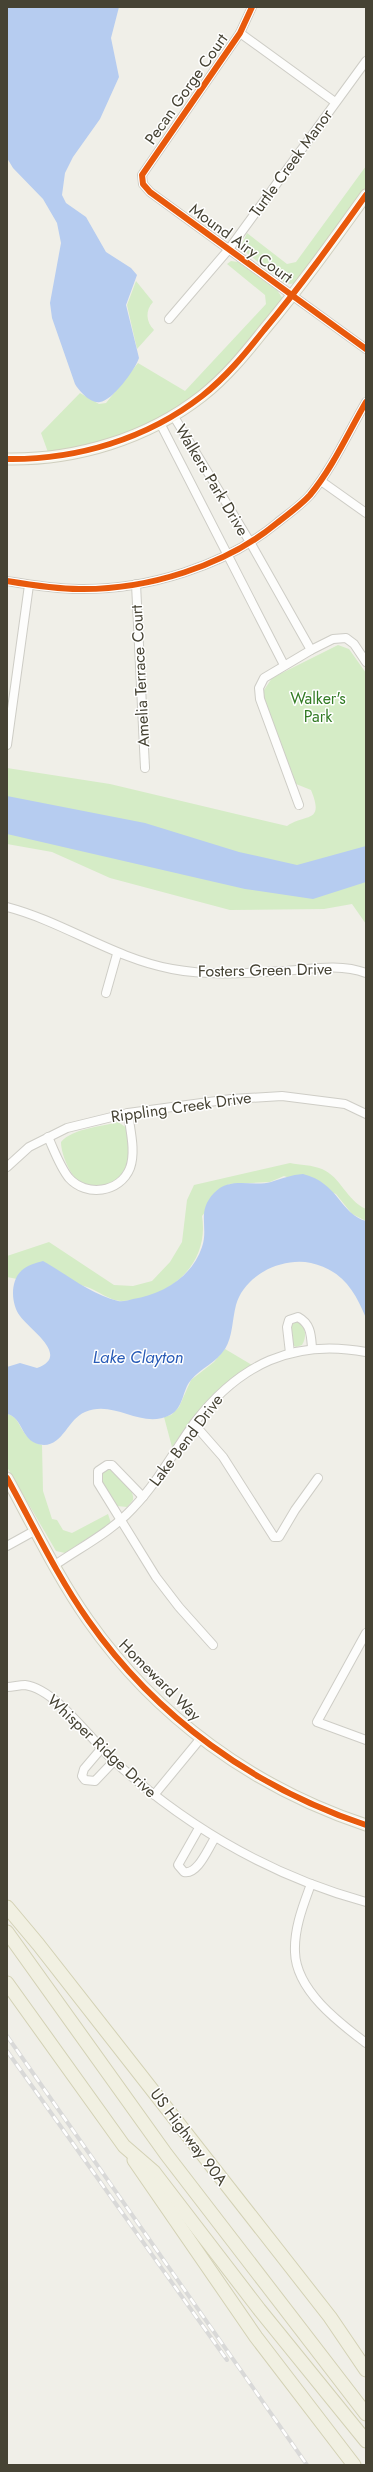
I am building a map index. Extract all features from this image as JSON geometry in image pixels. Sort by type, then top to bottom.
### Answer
[{"type":"main road","name":"US Highway 90A","points":[[7,1907],[38,1944],[330,2317],[366,2370]]},
{"type":"main road","points":[[7,1932],[166,2154],[366,2414]]},
{"type":"main road","points":[[7,1984],[124,2146],[256,2337],[354,2465]]},
{"type":"main road","points":[[124,2146],[154,2172],[259,2310],[366,2441]]},
{"type":"street","name":"Pecan Gorge Court","points":[[143,184],[142,175],[240,33],[252,7]]},
{"type":"street","points":[[240,33],[335,102]]},
{"type":"street","name":"Turtle Creek Manor","points":[[169,319],[229,249],[335,102],[366,62]]},
{"type":"street","name":"Mound Airy Court","points":[[143,184],[150,192],[366,349]]},
{"type":"street","points":[[7,459],[82,452],[106,446],[160,423],[202,396],[223,378],[292,296],[366,195]]},
{"type":"street","points":[[7,582],[80,589],[136,584],[183,572],[227,554],[272,528],[297,508],[321,481],[366,402]]},
{"type":"street","name":"Walkers Park Drive","points":[[173,415],[250,542],[311,650]]},
{"type":"street","name":"Walkers Park Drive","points":[[160,423],[284,665]]},
{"type":"street","points":[[321,481],[366,513]]},
{"type":"street","name":"Amelia Terrace Court","points":[[136,584],[145,768]]},
{"type":"street","points":[[7,745],[29,585]]},
{"type":"street","points":[[299,805],[260,699],[259,688],[264,678],[284,665],[333,639],[346,638],[354,644],[366,662]]},
{"type":"street","name":"Fosters Green Drive","points":[[7,907],[39,918],[117,954],[172,969],[216,974],[321,968],[352,969],[366,973]]},
{"type":"street","points":[[106,993],[117,954]]},
{"type":"street","name":"Rippling Creek Drive","points":[[7,1167],[29,1147],[48,1137],[80,1123],[128,1113],[231,1099],[282,1096],[345,1104],[366,1114]]},
{"type":"street","points":[[48,1137],[63,1168],[77,1185],[87,1190],[108,1188],[124,1178],[130,1168],[132,1157],[128,1113]]},
{"type":"street","points":[[290,1353],[287,1327],[289,1320],[293,1317],[298,1317],[306,1323],[310,1331],[312,1348]]},
{"type":"street","name":"Lake Bend Drive","points":[[55,1565],[121,1520],[143,1497],[158,1478],[194,1424],[224,1389],[242,1375],[261,1364],[290,1353],[312,1348],[327,1347],[366,1352]]},
{"type":"street","points":[[194,1424],[223,1457],[274,1537],[279,1537],[283,1532],[295,1510],[318,1478]]},
{"type":"street","name":"Lake Bend Drive","points":[[121,1520],[98,1483],[98,1471],[107,1465],[112,1465],[143,1497]]},
{"type":"street","name":"Homeward Way","points":[[7,1478],[55,1565],[88,1620],[120,1661],[151,1695],[224,1756],[277,1788],[317,1807],[366,1826]]},
{"type":"street","points":[[121,1520],[156,1577],[178,1607],[213,1645]]},
{"type":"street","points":[[7,1546],[36,1530]]},
{"type":"street","points":[[366,1633],[317,1722],[366,1740]]},
{"type":"street","name":"Whisper Ridge Drive","points":[[7,1687],[24,1685],[43,1692],[59,1704],[101,1749],[154,1795],[215,1838],[252,1858],[311,1884],[366,1902]]},
{"type":"street","points":[[154,1795],[201,1738]]},
{"type":"street","points":[[101,1749],[84,1769],[82,1776],[85,1780],[95,1781],[114,1761]]},
{"type":"street","points":[[199,1828],[178,1866],[184,1872],[194,1870],[215,1838]]},
{"type":"street","points":[[311,1884],[300,1916],[295,1942],[299,1972],[308,1988],[322,2004],[366,2043]]},
{"type":"green space","points":[[366,166],[366,188],[296,283],[290,284],[284,282],[244,251],[241,246],[247,233],[287,264],[296,262]]},
{"type":"green space","points":[[231,261],[238,262],[277,290],[283,299],[243,353],[195,400],[132,434],[49,455],[41,433],[80,393],[99,404],[106,403],[138,363],[185,391],[266,304],[265,295],[227,264]]},
{"type":"green space","points":[[136,281],[153,302],[150,305],[148,312],[148,320],[154,330],[137,349],[127,305]]},
{"type":"green space","name":"Walker's Park","points":[[338,645],[349,649],[366,673],[366,924],[352,904],[324,909],[230,910],[110,878],[52,852],[7,844],[7,768],[110,784],[287,826],[311,816],[316,808],[311,790],[296,784],[264,698],[264,690],[272,678]]},
{"type":"green space","points":[[118,1122],[127,1128],[129,1156],[126,1171],[123,1176],[113,1184],[107,1186],[95,1188],[83,1185],[69,1169],[63,1155],[61,1142],[66,1137],[80,1131]]},
{"type":"green space","points":[[290,1163],[322,1169],[329,1173],[353,1200],[366,1209],[366,1221],[352,1214],[336,1194],[284,1176],[270,1182],[229,1184],[202,1216],[203,1234],[199,1250],[192,1264],[182,1276],[169,1287],[155,1294],[138,1299],[117,1301],[91,1288],[63,1280],[21,1271],[17,1279],[7,1277],[7,1256],[49,1242],[114,1285],[133,1286],[152,1281],[170,1262],[182,1242],[187,1200],[194,1185]]},
{"type":"green space","points":[[298,1321],[303,1325],[305,1339],[302,1345],[296,1347],[291,1344],[289,1327],[292,1323]]},
{"type":"green space","points":[[225,1349],[252,1365],[226,1383],[216,1392],[190,1422],[172,1447],[164,1417],[171,1415],[179,1407],[191,1380],[214,1362]]},
{"type":"green space","points":[[7,1414],[16,1419],[29,1438],[42,1445],[43,1491],[52,1519],[57,1520],[63,1530],[72,1533],[108,1514],[111,1523],[65,1553],[56,1551],[7,1467]]},
{"type":"green space","points":[[109,1469],[117,1474],[129,1486],[133,1500],[127,1507],[117,1506],[102,1482],[103,1471]]},
{"type":"water","points":[[7,7],[119,7],[111,38],[119,77],[100,119],[73,157],[65,173],[62,195],[66,203],[86,217],[106,252],[131,268],[137,275],[126,305],[139,358],[133,370],[117,391],[100,402],[89,399],[75,384],[52,318],[50,303],[61,243],[57,223],[43,199],[13,168],[7,158]]},
{"type":"water","points":[[7,796],[145,823],[239,852],[297,865],[366,846],[366,882],[313,899],[245,889],[7,834]]},
{"type":"water","name":"Lake Clayton","points":[[303,1174],[315,1178],[324,1184],[350,1212],[366,1221],[366,1318],[352,1291],[339,1276],[331,1271],[322,1266],[311,1263],[288,1263],[277,1266],[266,1270],[256,1277],[240,1294],[236,1305],[228,1344],[217,1358],[191,1380],[175,1412],[159,1419],[149,1419],[107,1409],[96,1409],[79,1415],[61,1436],[51,1444],[36,1444],[26,1436],[17,1420],[7,1414],[7,1367],[20,1363],[37,1368],[46,1363],[50,1357],[49,1350],[45,1343],[20,1316],[13,1299],[13,1287],[15,1281],[23,1269],[32,1264],[43,1261],[89,1289],[108,1298],[122,1301],[144,1297],[175,1282],[191,1267],[197,1258],[204,1239],[204,1213],[206,1206],[214,1193],[220,1188],[234,1183],[264,1183]]},
{"type":"railway","points":[[7,2036],[307,2465]]},
{"type":"railway","points":[[7,2051],[227,2360]]},
{"type":"cycle path","points":[[252,7],[240,33],[142,175],[143,184],[150,192],[366,349]]},
{"type":"cycle path","points":[[7,459],[59,456],[110,444],[158,424],[181,411],[202,396],[211,389],[250,348],[329,247],[366,195]]},
{"type":"cycle path","points":[[7,581],[70,589],[105,588],[131,585],[158,580],[184,572],[234,552],[277,523],[310,495],[326,473],[366,402]]},
{"type":"cycle path","points":[[7,1478],[56,1568],[88,1620],[115,1655],[144,1688],[176,1718],[210,1745],[247,1769],[285,1791],[325,1810],[366,1825]]}]
